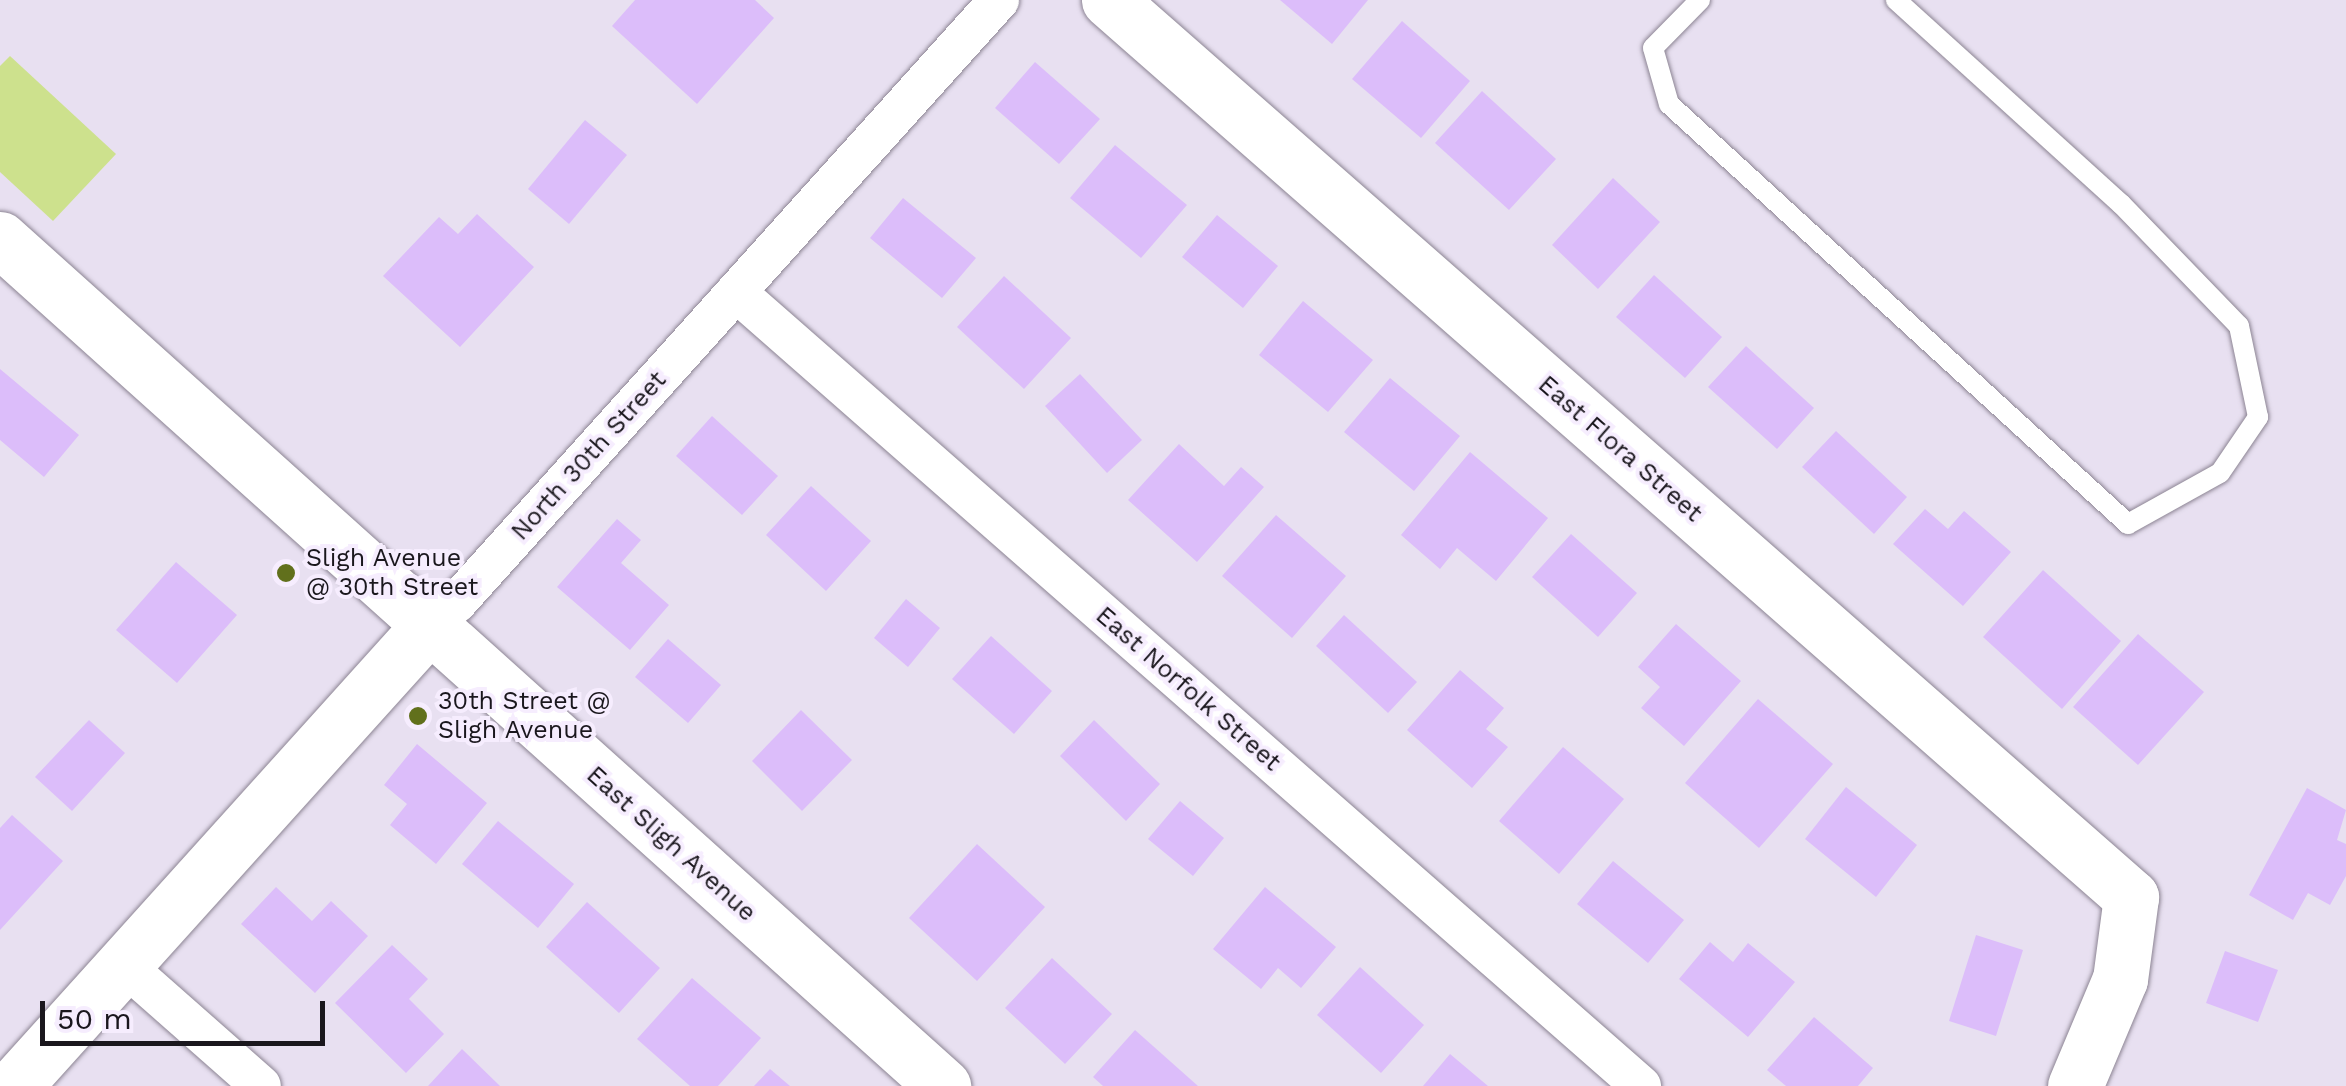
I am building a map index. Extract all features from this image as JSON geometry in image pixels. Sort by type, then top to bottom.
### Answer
[{"type":"street","name":"North 30th Street","points":[[14,1086],[999,0]]},
{"type":"street","name":"East Flora Street","points":[[1109,0],[2131,897],[2120,979],[2075,1086]]},
{"type":"street","name":"East Sligh Avenue","points":[[0,239],[427,628],[943,1086]]},
{"type":"street","name":"East Norfolk Street","points":[[736,292],[1640,1086]]},
{"type":"street","points":[[124,966],[260,1086]]},
{"type":"lane","points":[[1700,0],[1653,48],[1669,104],[2128,524],[2220,474],[2258,417],[2238,326],[2121,204],[1896,0]]},
{"type":"green space","points":[[10,56],[116,154],[53,221],[0,172],[0,66]]},
{"type":"building","points":[[635,0],[755,0],[774,18],[697,104],[612,26]]},
{"type":"building","points":[[1280,0],[1368,0],[1332,44]]},
{"type":"building","points":[[1402,21],[1470,81],[1421,138],[1352,79]]},
{"type":"building","points":[[1035,62],[1100,119],[1059,164],[995,108]]},
{"type":"building","points":[[1482,91],[1556,159],[1509,210],[1435,143]]},
{"type":"building","points":[[585,120],[627,155],[569,224],[528,189]]},
{"type":"building","points":[[1115,145],[1187,205],[1141,258],[1070,198]]},
{"type":"building","points":[[1613,178],[1660,222],[1598,289],[1552,245]]},
{"type":"building","points":[[903,198],[976,258],[942,298],[870,238]]},
{"type":"building","points":[[477,214],[534,267],[460,347],[383,276],[439,217],[458,234]]},
{"type":"building","points":[[1217,215],[1278,266],[1243,308],[1182,257]]},
{"type":"building","points":[[1654,275],[1722,337],[1685,378],[1616,317]]},
{"type":"building","points":[[1004,276],[1071,338],[1024,389],[957,327]]},
{"type":"building","points":[[1303,301],[1373,360],[1328,412],[1259,355]]},
{"type":"building","points":[[1746,346],[1814,408],[1777,449],[1708,387]]},
{"type":"building","points":[[0,369],[79,435],[44,477],[0,440]]},
{"type":"building","points":[[1080,374],[1142,440],[1107,473],[1045,406]]},
{"type":"building","points":[[1390,378],[1460,436],[1414,491],[1344,432]]},
{"type":"building","points":[[712,416],[778,476],[742,515],[676,456]]},
{"type":"building","points":[[1836,431],[1907,497],[1874,534],[1802,467]]},
{"type":"building","points":[[1179,444],[1224,486],[1241,467],[1264,487],[1197,562],[1128,500]]},
{"type":"building","points":[[1470,452],[1548,518],[1496,581],[1457,548],[1440,569],[1401,535]]},
{"type":"building","points":[[811,486],[871,541],[826,591],[766,535]]},
{"type":"building","points":[[1925,509],[1948,529],[1964,511],[2011,552],[1963,606],[1893,544]]},
{"type":"building","points":[[1276,515],[1346,576],[1292,638],[1222,576]]},
{"type":"building","points":[[617,519],[641,540],[621,563],[669,605],[630,650],[557,587]]},
{"type":"building","points":[[1571,534],[1637,593],[1598,637],[1532,577]]},
{"type":"building","points":[[176,562],[237,615],[177,683],[116,630]]},
{"type":"building","points":[[2043,570],[2121,641],[2062,709],[1983,637]]},
{"type":"building","points":[[906,599],[940,628],[908,667],[874,638]]},
{"type":"building","points":[[1344,615],[1417,682],[1388,713],[1316,646]]},
{"type":"building","points":[[1676,624],[1741,681],[1684,746],[1641,708],[1660,687],[1638,667]]},
{"type":"building","points":[[2138,634],[2204,692],[2138,765],[2073,707]]},
{"type":"building","points":[[991,636],[1052,691],[1014,734],[952,679]]},
{"type":"building","points":[[668,639],[721,685],[688,723],[635,677]]},
{"type":"building","points":[[1460,670],[1504,708],[1486,729],[1508,747],[1472,788],[1407,730]]},
{"type":"building","points":[[1758,699],[1833,764],[1759,848],[1685,783]]},
{"type":"building","points":[[801,710],[852,760],[802,811],[752,761]]},
{"type":"building","points":[[89,720],[125,753],[72,811],[35,777]]},
{"type":"building","points":[[1094,720],[1160,784],[1126,821],[1060,756]]},
{"type":"building","points":[[417,744],[487,803],[436,864],[390,825],[407,804],[384,785]]},
{"type":"building","points":[[1563,747],[1624,799],[1559,874],[1499,821]]},
{"type":"building","points":[[1846,787],[1917,845],[1876,897],[1805,839]]},
{"type":"building","points":[[2307,788],[2346,810],[2337,840],[2346,844],[2346,876],[2330,905],[2308,893],[2293,920],[2249,895]]},
{"type":"building","points":[[1180,801],[1224,838],[1193,876],[1148,839]]},
{"type":"building","points":[[12,815],[63,861],[0,930],[0,828]]},
{"type":"building","points":[[498,821],[574,884],[538,928],[462,864]]},
{"type":"building","points":[[977,844],[1045,907],[977,981],[909,918]]},
{"type":"building","points":[[1613,861],[1684,920],[1648,963],[1577,904]]},
{"type":"building","points":[[276,887],[312,921],[331,901],[368,936],[315,993],[241,924]]},
{"type":"building","points":[[1265,887],[1336,947],[1301,988],[1278,968],[1261,989],[1213,949]]},
{"type":"building","points":[[587,902],[660,968],[619,1013],[546,947]]},
{"type":"building","points":[[1976,935],[2023,950],[1996,1036],[1949,1021]]},
{"type":"building","points":[[1710,942],[1733,962],[1748,943],[1795,982],[1748,1037],[1679,979]]},
{"type":"building","points":[[392,945],[428,979],[409,999],[444,1034],[406,1073],[335,1003]]},
{"type":"building","points":[[2225,951],[2278,970],[2258,1022],[2206,1003]]},
{"type":"building","points":[[1052,958],[1112,1014],[1065,1064],[1005,1008]]},
{"type":"building","points":[[1360,967],[1424,1025],[1381,1073],[1317,1015]]},
{"type":"building","points":[[692,978],[761,1038],[718,1086],[690,1086],[637,1039]]},
{"type":"building","points":[[1814,1017],[1873,1068],[1858,1086],[1786,1086],[1767,1070]]},
{"type":"building","points":[[1135,1030],[1198,1086],[1103,1086],[1093,1077]]},
{"type":"building","points":[[462,1049],[500,1086],[428,1086]]},
{"type":"building","points":[[1450,1054],[1488,1086],[1423,1086]]},
{"type":"building","points":[[770,1069],[790,1086],[754,1086]]},
{"type":"place","name":"Sligh Avenue @ 30th Street","points":[[286,573]]},
{"type":"place","name":"30th Street @ Sligh Avenue","points":[[418,716]]}]
